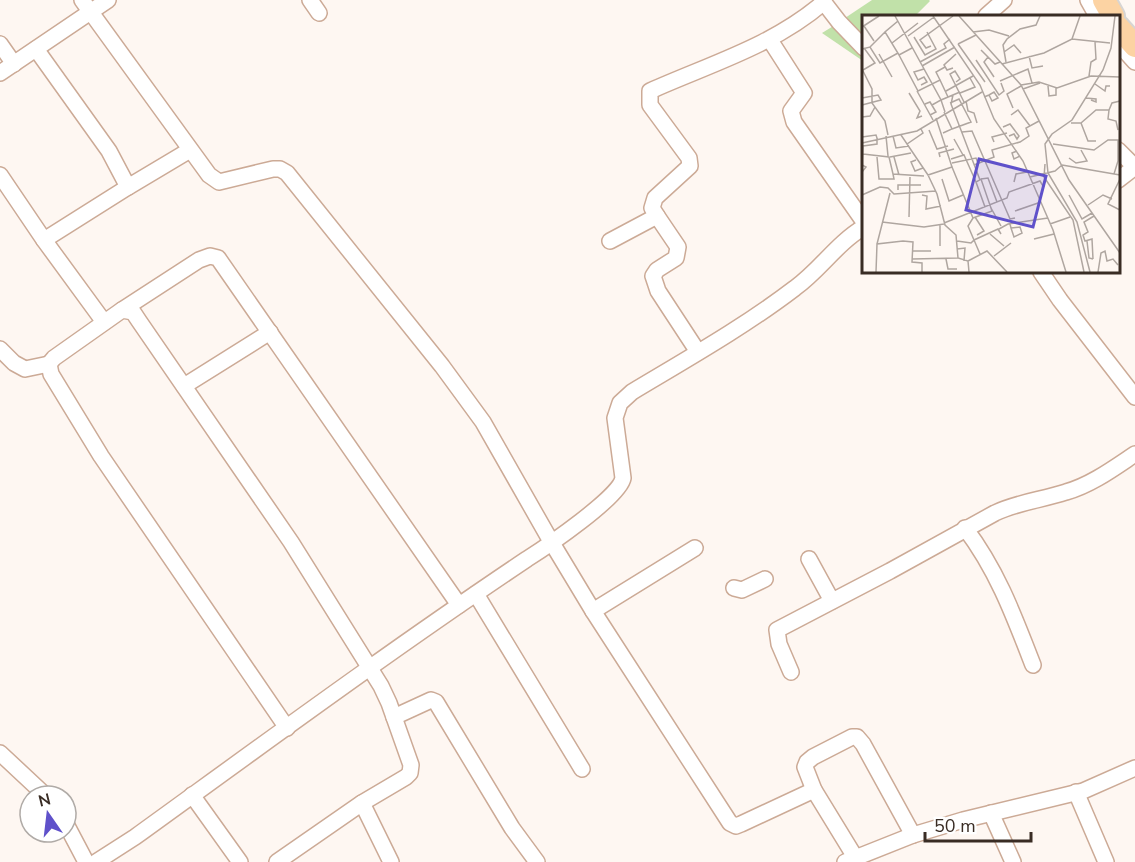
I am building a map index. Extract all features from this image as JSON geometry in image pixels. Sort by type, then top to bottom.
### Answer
[{"type":"main road","points":[[1104,0],[1112,15]]},
{"type":"main road","points":[[1120,28],[1135,46]]},
{"type":"street","points":[[0,73],[36,49],[86,6],[108,0]]},
{"type":"street","points":[[310,0],[319,13]]},
{"type":"street","points":[[987,15],[1004,0]]},
{"type":"street","points":[[1088,0],[1096,15]]},
{"type":"street","points":[[698,352],[658,291],[653,276],[657,270],[676,258],[678,248],[652,208],[655,198],[690,166],[689,158],[650,105],[650,91],[770,40],[805,18],[823,1],[838,22],[862,46]]},
{"type":"street","points":[[86,6],[209,175],[219,182],[273,169],[287,172],[442,366],[483,422],[552,543],[730,823],[736,826],[814,790]]},
{"type":"street","points":[[770,40],[804,93],[791,111],[794,122],[862,219]]},
{"type":"street","points":[[0,44],[14,64]]},
{"type":"street","points":[[1120,44],[1135,62]]},
{"type":"street","points":[[36,49],[109,151],[128,187]]},
{"type":"street","points":[[44,240],[190,150]]},
{"type":"street","points":[[1120,151],[1135,167],[1120,179]]},
{"type":"street","points":[[0,175],[104,322]]},
{"type":"street","points":[[610,241],[657,216]]},
{"type":"street","points":[[96,862],[128,842],[370,667],[552,543],[600,505],[622,484],[623,474],[615,418],[620,403],[632,392],[767,310],[799,286],[847,238],[862,228]]},
{"type":"street","points":[[0,349],[14,363],[25,369],[49,364],[59,353],[199,260],[210,256],[218,258],[459,605]]},
{"type":"street","points":[[1042,273],[1135,397]]},
{"type":"street","points":[[122,310],[133,312],[291,542],[381,686],[411,765],[410,773],[406,777],[362,803],[277,862]]},
{"type":"street","points":[[184,386],[270,332]]},
{"type":"street","points":[[49,364],[51,374],[101,456],[287,728]]},
{"type":"street","points":[[791,672],[779,644],[777,630],[890,571],[965,528],[1011,506],[1080,487],[1135,454]]},
{"type":"street","points":[[965,528],[990,564],[1008,599],[1033,665]]},
{"type":"street","points":[[594,611],[695,548]]},
{"type":"street","points":[[809,559],[832,601]]},
{"type":"street","points":[[734,588],[742,590],[765,579]]},
{"type":"street","points":[[476,594],[582,769]]},
{"type":"street","points":[[394,717],[431,700],[436,702],[512,828],[537,862]]},
{"type":"street","points":[[913,835],[857,737],[833,745],[807,762],[805,772],[850,860],[913,835],[1076,792],[1135,768]]},
{"type":"street","points":[[0,753],[33,784]]},
{"type":"street","points":[[1076,792],[1106,862]]},
{"type":"street","points":[[192,795],[240,862]]},
{"type":"street","points":[[362,803],[391,862]]},
{"type":"street","points":[[991,813],[1012,862]]},
{"type":"street","points":[[77,844],[86,862]]},
{"type":"green space","points":[[872,0],[930,1],[916,15],[862,15],[862,45],[839,22]]},
{"type":"green space","points":[[835,25],[862,50],[862,60],[822,33]]}]
